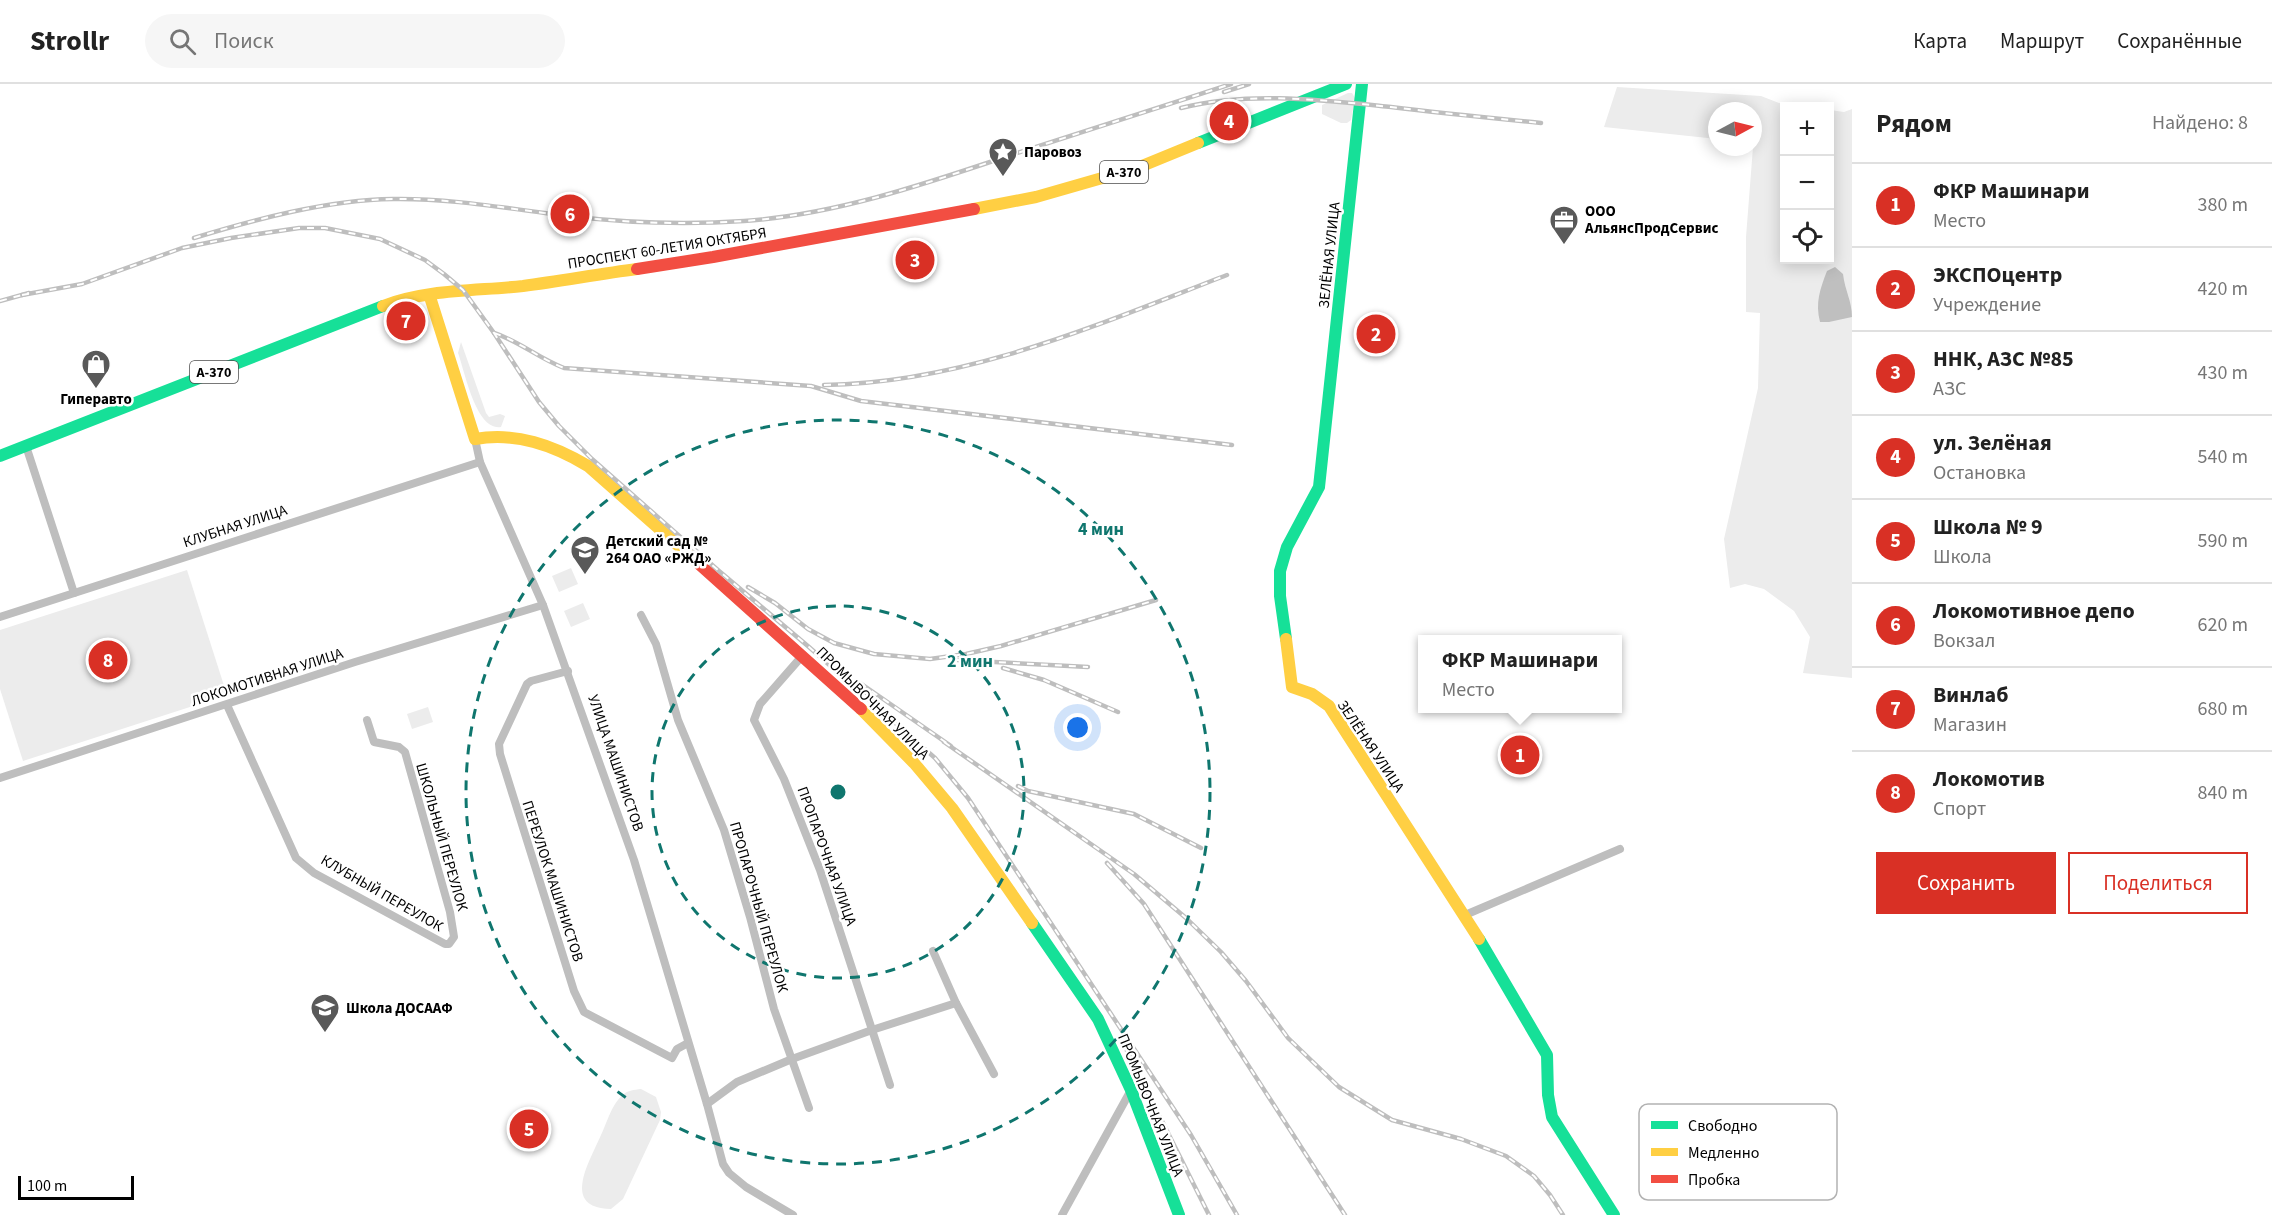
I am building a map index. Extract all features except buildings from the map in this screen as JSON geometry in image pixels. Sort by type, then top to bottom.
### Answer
[{"type":"main road","name":"ПРОСПЕКТ 60-ЛЕТИЯ ОКТЯБРЯ","points":[[0,456],[358,314],[394,302],[463,290],[522,286],[713,257],[1036,197],[1137,168],[1346,84]]},
{"type":"main road","name":"ЗЕЛЁНАЯ УЛИЦА","points":[[1362,84],[1319,487],[1287,547],[1280,571],[1280,596],[1292,687],[1310,693],[1329,706],[1465,915],[1547,1055],[1548,1095],[1552,1117],[1614,1215]]},
{"type":"main road","name":"УЛИЦА МАШИНИСТОВ","points":[[430,297],[475,439]]},
{"type":"main road","name":"ПРОМЫВОЧНАЯ УЛИЦА","points":[[475,439],[490,435],[519,437],[569,453],[588,466],[803,655],[873,720],[914,763],[952,808],[1098,1018],[1131,1090],[1179,1215]]},
{"type":"street","name":"УЛИЦА МАШИНИСТОВ","points":[[475,439],[480,462],[543,605],[568,671],[634,860],[723,1164],[729,1173],[746,1187],[793,1215]]},
{"type":"street","points":[[26,446],[74,593]]},
{"type":"street","name":"КЛУБНАЯ УЛИЦА","points":[[0,617],[480,462]]},
{"type":"street","name":"ЛОКОМОТИВНАЯ УЛИЦА","points":[[0,778],[366,659],[543,605]]},
{"type":"street","name":"ПРОПАРОЧНЫЙ ПЕРЕУЛОК","points":[[641,615],[656,644],[678,720],[724,830],[774,1009],[809,1108]]},
{"type":"street","name":"ПРОПАРОЧНАЯ УЛИЦА","points":[[803,655],[760,704],[754,720],[784,779],[820,870],[890,1085]]},
{"type":"street","name":"ПЕРЕУЛОК МАШИНИСТОВ","points":[[568,671],[531,681],[525,686],[499,744],[500,754],[574,991],[584,1012],[672,1058],[677,1049],[688,1043]]},
{"type":"street","name":"КЛУБНЫЙ ПЕРЕУЛОК","points":[[227,705],[296,858],[314,873],[445,944]]},
{"type":"street","name":"ШКОЛЬНЫЙ ПЕРЕУЛОК","points":[[367,720],[374,742],[399,747],[405,752],[450,912],[454,937],[451,942],[445,944]]},
{"type":"street","points":[[1465,915],[1620,849]]},
{"type":"street","points":[[933,951],[956,1003],[994,1074]]},
{"type":"street","points":[[707,1104],[737,1082],[792,1059],[956,1003]]},
{"type":"street","points":[[1062,1215],[1131,1090]]},
{"type":"shaded area","points":[[1617,87],[1761,96],[1780,103],[1780,264],[1834,264],[1834,111],[1844,112],[1852,109],[1852,678],[1803,673],[1810,637],[1794,611],[1764,589],[1745,584],[1730,588],[1724,539],[1758,388],[1760,313],[1746,312],[1746,237],[1752,156],[1762,156],[1762,102],[1708,102],[1708,138],[1604,127]]},
{"type":"shaded area","points":[[1352,93],[1355,98],[1351,120],[1341,123],[1322,114],[1322,105]]},
{"type":"shaded area","points":[[1835,267],[1843,274],[1852,317],[1820,322],[1818,302],[1820,290],[1827,271]]},
{"type":"shaded area","points":[[461,342],[486,413],[489,417],[500,414],[505,416],[501,427],[492,426],[478,410],[458,353]]},
{"type":"shaded area","points":[[571,568],[578,584],[559,592],[552,576]]},
{"type":"shaded area","points":[[187,570],[227,695],[23,761],[0,689],[0,630]]},
{"type":"shaded area","points":[[583,603],[590,619],[571,627],[564,611]]},
{"type":"shaded area","points":[[428,707],[433,722],[412,729],[407,714]]},
{"type":"shaded area","points":[[641,1089],[656,1097],[661,1112],[660,1120],[623,1199],[611,1209],[595,1207],[586,1201],[583,1192],[586,1170],[616,1103],[627,1092]]},
{"type":"railway","points":[[194,238],[242,224],[317,207],[393,199],[459,202],[634,222],[699,223],[777,218],[842,206],[907,189],[1231,84]]},
{"type":"railway","points":[[1224,92],[1249,84]]},
{"type":"railway","points":[[1181,108],[1233,100],[1286,98],[1541,123]]},
{"type":"railway","points":[[22,295],[82,284],[182,248],[299,228],[325,228],[380,239],[425,260],[444,274],[463,290],[539,402],[592,459],[935,758],[968,798],[1191,1135],[1237,1215]]},
{"type":"railway","points":[[824,385],[876,382],[928,374],[979,362],[1080,331],[1227,275]]},
{"type":"railway","points":[[0,301],[29,293]]},
{"type":"railway","points":[[494,333],[564,368],[811,386],[861,401],[1232,445]]},
{"type":"railway","points":[[748,587],[775,603],[808,629],[834,643],[874,654],[930,659],[1001,646],[1156,600]]},
{"type":"railway","points":[[957,660],[1088,667]]},
{"type":"railway","points":[[1003,668],[1044,680],[1118,712]]},
{"type":"railway","points":[[860,683],[951,746]]},
{"type":"railway","points":[[944,742],[1134,874],[1186,918],[1221,952],[1246,981],[1288,1038],[1339,1087],[1392,1120],[1461,1139],[1506,1156],[1534,1176],[1563,1215]]},
{"type":"railway","points":[[1018,786],[1028,791],[1134,814],[1201,848]]},
{"type":"railway","points":[[1107,863],[1144,904],[1345,1215]]},
{"type":"railway","points":[[1127,1051],[1209,1215]]},
{"type":"traffic: fast","points":[[1198,143],[1346,84]]},
{"type":"traffic: fast","points":[[1286,639],[1280,596],[1280,571],[1287,547],[1319,487],[1362,84]]},
{"type":"traffic: fast","points":[[0,456],[383,306]]},
{"type":"traffic: fast","points":[[1032,923],[1098,1019],[1131,1090],[1179,1215]]},
{"type":"traffic: fast","points":[[1479,939],[1547,1055],[1548,1095],[1552,1117],[1614,1215]]},
{"type":"traffic: slow","points":[[974,209],[1036,197],[1137,168],[1198,143]]},
{"type":"traffic: slow","points":[[383,306],[417,296],[523,286],[637,269]]},
{"type":"traffic: slow","points":[[430,297],[475,439],[505,437],[534,442],[548,446],[588,466],[698,563]]},
{"type":"traffic: slow","points":[[1286,639],[1292,687],[1312,694],[1329,706],[1479,939]]},
{"type":"traffic: slow","points":[[861,709],[914,763],[952,808],[1032,923]]},
{"type":"traffic: jam","points":[[637,269],[974,209]]},
{"type":"traffic: jam","points":[[698,563],[861,709]]},
{"type":"place","name":"ул. Зелёная","points":[[1229,121]]},
{"type":"place","name":"Паровоз","points":[[1003,178]]},
{"type":"place","name":"Локомотивное депо","points":[[570,214]]},
{"type":"place","name":"ООО АльянсПродСервис","points":[[1564,246]]},
{"type":"place","name":"ННК, АЗС №85","points":[[915,260]]},
{"type":"place","name":"Винлаб","points":[[406,321]]},
{"type":"place","name":"ЭКСПОцентр","points":[[1376,334]]},
{"type":"place","name":"Гиперавто","points":[[96,390]]},
{"type":"place","name":"Детский сад № 264 ОАО «РЖД»","points":[[585,576]]},
{"type":"place","name":"Локомотив","points":[[108,660]]},
{"type":"place","name":"ФКР Машинари","points":[[1520,755]]},
{"type":"place","name":"Школа ДОСААФ","points":[[325,1034]]},
{"type":"place","name":"Школа № 9","points":[[529,1129]]}]
